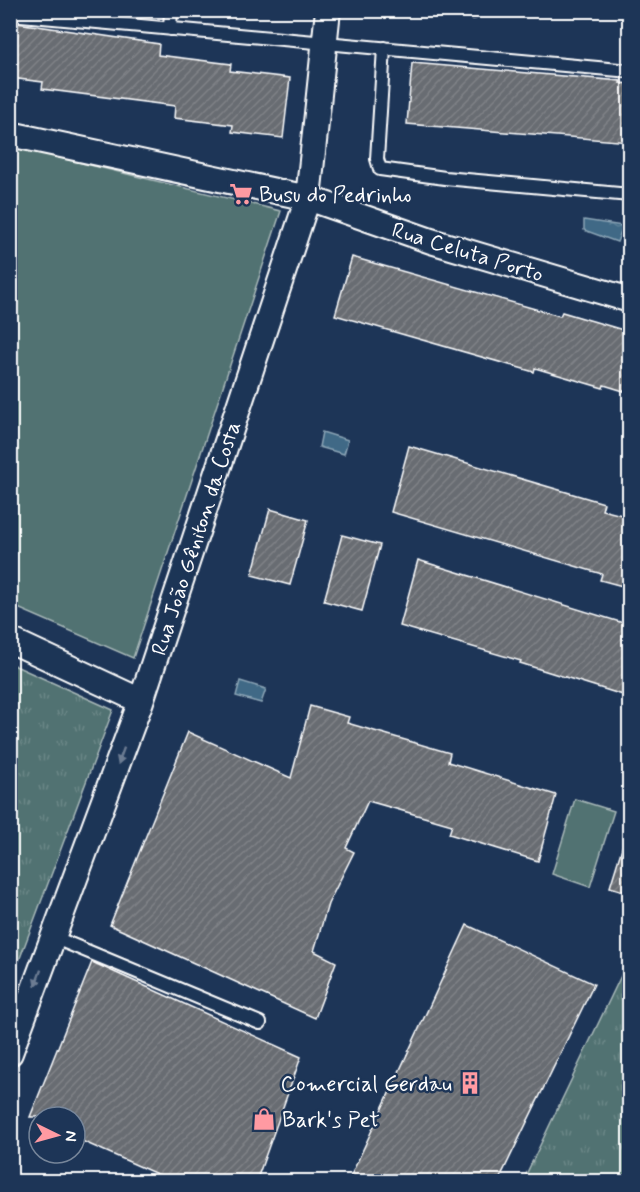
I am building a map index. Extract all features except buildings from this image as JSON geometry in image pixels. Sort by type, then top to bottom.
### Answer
[{"type":"street","name":"Rua João Gêniton da Costa","points":[[10,1053],[141,701],[308,198],[328,10]]},
{"type":"street","name":"Rua Celuta Porto","points":[[10,134],[308,198],[431,241],[630,300]]},
{"type":"street","points":[[10,640],[141,701]]},
{"type":"lane","points":[[170,29],[171,10]]},
{"type":"lane","points":[[11,13],[630,71]]},
{"type":"lane","points":[[384,48],[377,159],[380,169],[445,178],[630,195]]},
{"type":"lane","points":[[53,937],[260,1023]]},
{"type":"green space","points":[[11,146],[281,211],[133,658],[11,605]]},
{"type":"green space","points":[[11,664],[113,710],[11,982]]},
{"type":"green space","points":[[575,799],[614,811],[590,887],[552,874]]},
{"type":"green space","points":[[629,959],[629,1181],[523,1181]]},
{"type":"water","points":[[584,220],[623,226],[617,242],[584,230]]},
{"type":"water","points":[[322,432],[348,440],[344,454],[319,447]]},
{"type":"water","points":[[240,681],[266,689],[261,703],[236,696]]},
{"type":"place","name":"Busu do Pedrinho","points":[[241,194]]},
{"type":"place","name":"Comercial Gerdau","points":[[470,1083]]},
{"type":"place","name":"Bark's Pet","points":[[264,1119]]}]
